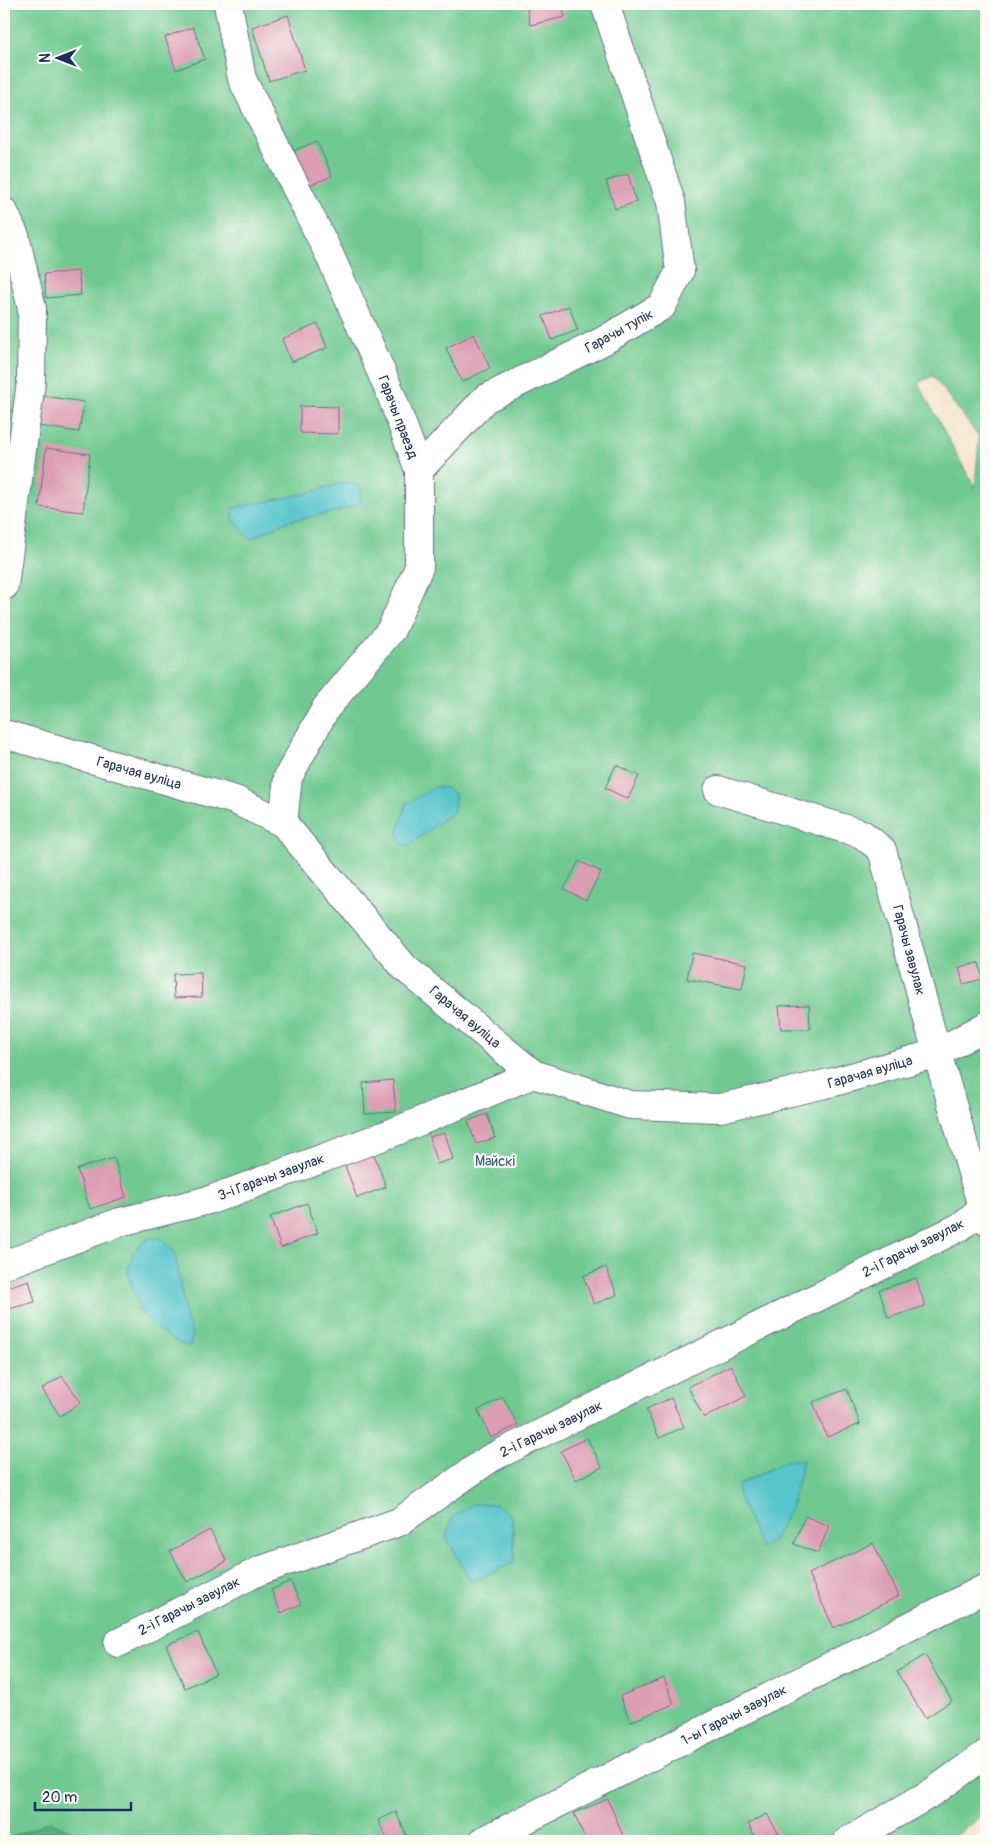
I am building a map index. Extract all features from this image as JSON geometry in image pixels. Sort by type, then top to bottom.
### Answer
[{"type":"street","name":"Гарачы праезд","points":[[228,4],[242,79],[330,256],[390,392],[418,470],[419,566],[391,630],[326,708],[288,777],[283,823]]},
{"type":"street","name":"Гарачы тупік","points":[[418,470],[485,399],[603,341],[662,306],[680,271],[671,202],[605,4]]},
{"type":"street","points":[[4,212],[14,236],[32,309],[32,318],[31,382],[4,586]]},
{"type":"street","name":"Гарачая вуліца","points":[[4,734],[235,800],[283,823],[405,968],[533,1074],[630,1105],[720,1108],[834,1082],[937,1053],[986,1026]]},
{"type":"street","name":"Гарачы завулак","points":[[718,790],[862,834],[882,850],[937,1053],[984,1214]]},
{"type":"street","name":"3-і Гарачы завулак","points":[[4,1265],[120,1222],[213,1199],[394,1132],[533,1074]]},
{"type":"street","name":"2-і Гарачы завулак","points":[[118,1643],[259,1571],[399,1522],[489,1459],[984,1214]]},
{"type":"street","name":"1-ы Гарачы завулак","points":[[483,1841],[986,1588]]},
{"type":"street","points":[[848,1841],[933,1792],[986,1754]]},
{"type":"green space","name":"Майскі","points":[[4,4],[986,4],[986,506],[984,505],[986,509],[986,1813],[949,1841],[4,1841]],"holes":[[[933,376],[979,437],[975,488],[918,383]]]},
{"type":"green space","points":[[49,1821],[93,1841],[9,1841],[11,1838]]},
{"type":"water","points":[[346,482],[361,487],[361,503],[335,512],[288,521],[250,539],[233,520],[233,508],[304,494]]},
{"type":"water","points":[[435,787],[446,788],[455,795],[454,811],[407,847],[400,841],[398,831],[406,804]]},
{"type":"water","points":[[149,1238],[162,1238],[175,1253],[186,1319],[193,1335],[190,1346],[178,1343],[160,1331],[140,1311],[128,1273],[133,1252]]},
{"type":"water","points":[[788,1460],[803,1460],[791,1507],[772,1542],[761,1548],[738,1495],[738,1485]]},
{"type":"water","points":[[472,1504],[497,1504],[512,1517],[515,1562],[471,1582],[446,1536],[453,1517]]},
{"type":"building","points":[[526,4],[562,4],[565,17],[530,25]]},
{"type":"building","points":[[288,15],[305,70],[269,81],[252,27]]},
{"type":"building","points":[[193,27],[205,59],[176,70],[165,37]]},
{"type":"building","points":[[317,141],[332,176],[308,186],[293,151]]},
{"type":"building","points":[[628,174],[636,202],[615,209],[606,181]]},
{"type":"building","points":[[78,271],[81,295],[46,298],[44,274]]},
{"type":"building","points":[[569,306],[578,330],[552,340],[543,316]]},
{"type":"building","points":[[318,324],[327,348],[291,362],[282,339]]},
{"type":"building","points":[[474,334],[490,368],[462,382],[446,348]]},
{"type":"building","points":[[43,396],[84,402],[79,432],[39,426]]},
{"type":"building","points":[[300,406],[338,407],[338,434],[300,433]]},
{"type":"building","points":[[46,448],[90,454],[83,512],[39,507]]},
{"type":"building","points":[[616,765],[639,776],[628,799],[605,788]]},
{"type":"building","points":[[579,861],[601,872],[586,900],[564,889]]},
{"type":"building","points":[[692,953],[747,964],[742,989],[687,979]]},
{"type":"building","points":[[979,963],[983,979],[963,984],[959,967]]},
{"type":"building","points":[[201,973],[202,997],[174,998],[173,974]]},
{"type":"building","points":[[809,1005],[810,1029],[781,1029],[779,1006]]},
{"type":"building","points":[[393,1080],[396,1112],[365,1114],[363,1083]]},
{"type":"building","points":[[487,1114],[495,1138],[476,1144],[468,1121]]},
{"type":"building","points":[[445,1133],[453,1159],[437,1164],[429,1137]]},
{"type":"building","points":[[374,1154],[386,1187],[357,1198],[345,1165]]},
{"type":"building","points":[[114,1158],[126,1197],[90,1209],[77,1169]]},
{"type":"building","points":[[307,1203],[318,1233],[281,1248],[270,1217]]},
{"type":"building","points":[[606,1267],[617,1295],[594,1304],[583,1276]]},
{"type":"building","points":[[916,1278],[925,1306],[888,1318],[879,1290]]},
{"type":"building","points":[[29,1280],[35,1302],[9,1309],[4,1288]]},
{"type":"building","points":[[731,1365],[746,1396],[704,1418],[688,1387]]},
{"type":"building","points":[[62,1376],[81,1402],[60,1416],[42,1389]]},
{"type":"building","points":[[847,1389],[860,1424],[827,1437],[813,1402]]},
{"type":"building","points":[[503,1397],[518,1425],[491,1438],[478,1410]]},
{"type":"building","points":[[671,1398],[684,1427],[659,1438],[646,1409]]},
{"type":"building","points":[[587,1438],[602,1467],[576,1480],[561,1451]]},
{"type":"building","points":[[805,1516],[829,1526],[818,1553],[794,1544]]},
{"type":"building","points":[[210,1530],[227,1561],[187,1582],[170,1551]]},
{"type":"building","points":[[873,1543],[899,1596],[834,1628],[808,1574]]},
{"type":"building","points":[[290,1581],[301,1604],[281,1613],[271,1590]]},
{"type":"building","points":[[198,1632],[216,1674],[185,1688],[166,1645]]},
{"type":"building","points":[[925,1655],[952,1701],[925,1718],[897,1672]]},
{"type":"building","points":[[664,1678],[674,1704],[630,1722],[620,1696]]},
{"type":"building","points":[[608,1799],[625,1841],[586,1841],[574,1813]]},
{"type":"building","points":[[396,1812],[408,1839],[404,1841],[388,1841],[378,1820]]},
{"type":"building","points":[[767,1814],[783,1841],[757,1841],[748,1824]]}]
